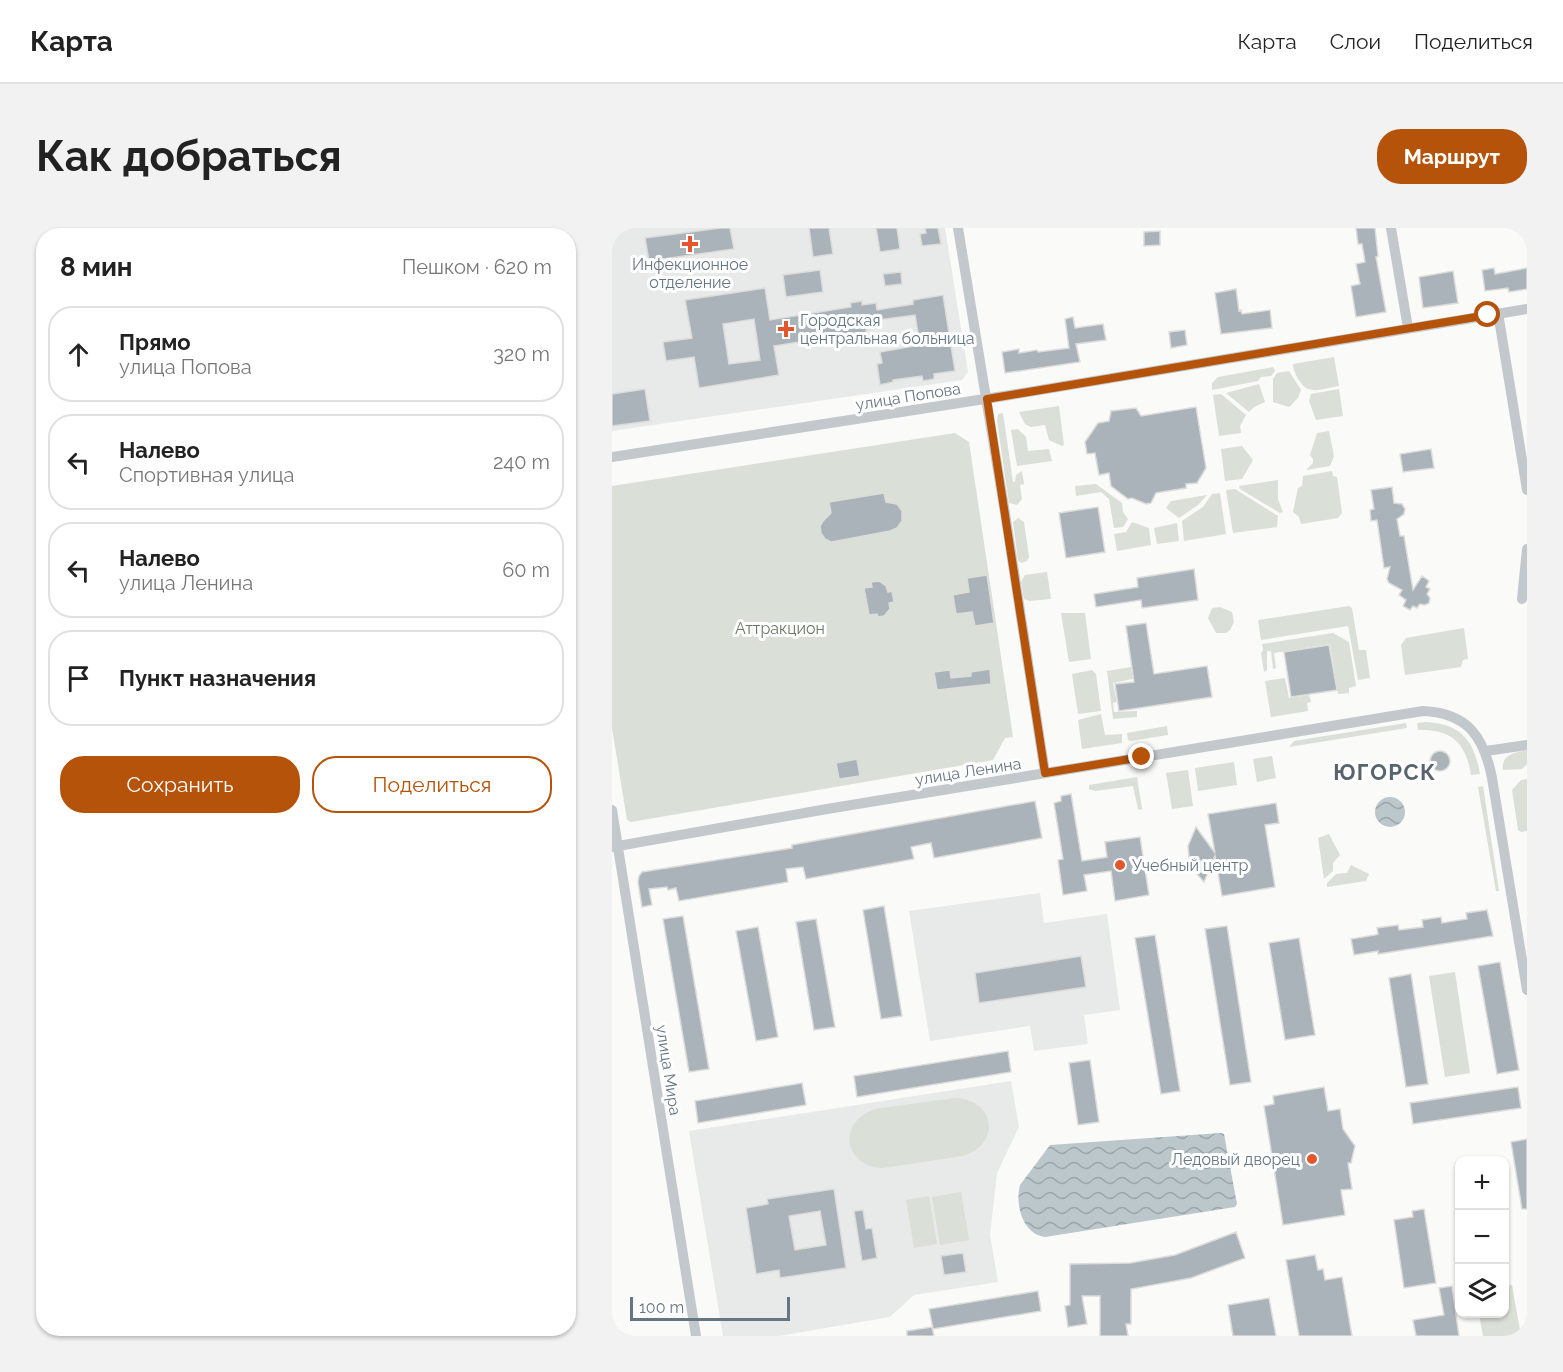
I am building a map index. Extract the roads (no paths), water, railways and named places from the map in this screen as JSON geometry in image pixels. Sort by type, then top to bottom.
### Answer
[{"type":"street","points":[[958,228],[1045,773]]},
{"type":"street","points":[[1391,228],[1408,328]]},
{"type":"street","name":"улица Попова","points":[[612,457],[987,399],[1527,309]]},
{"type":"street","points":[[1498,313],[1527,490]]},
{"type":"street","points":[[1522,600],[1527,549]]},
{"type":"street","name":"улица Ленина","points":[[615,847],[1423,711],[1461,721],[1477,735],[1486,751]]},
{"type":"street","points":[[1527,745],[1486,751],[1527,990]]},
{"type":"street","name":"улица Мира","points":[[612,810],[615,847],[696,1336]]},
{"type":"water","points":[[1390,797],[1401,801],[1405,812],[1401,823],[1390,827],[1379,823],[1375,812],[1379,801]]},
{"type":"water","points":[[1224,1134],[1237,1204],[1235,1207],[1045,1237],[1031,1230],[1022,1217],[1019,1201],[1020,1185],[1050,1145]]},
{"type":"place","name":"Инфекционное отделение","points":[[690,244]]},
{"type":"place","name":"Городская центральная больница","points":[[786,329]]},
{"type":"place","name":"Учебный центр","points":[[1120,865]]},
{"type":"place","name":"Ледовый дворец","points":[[1312,1159]]},
{"type":"district","name":"ЮГОРСК","points":[[1385,772]]},
{"type":"park label","name":"Аттракцион","points":[[780,628]]}]
